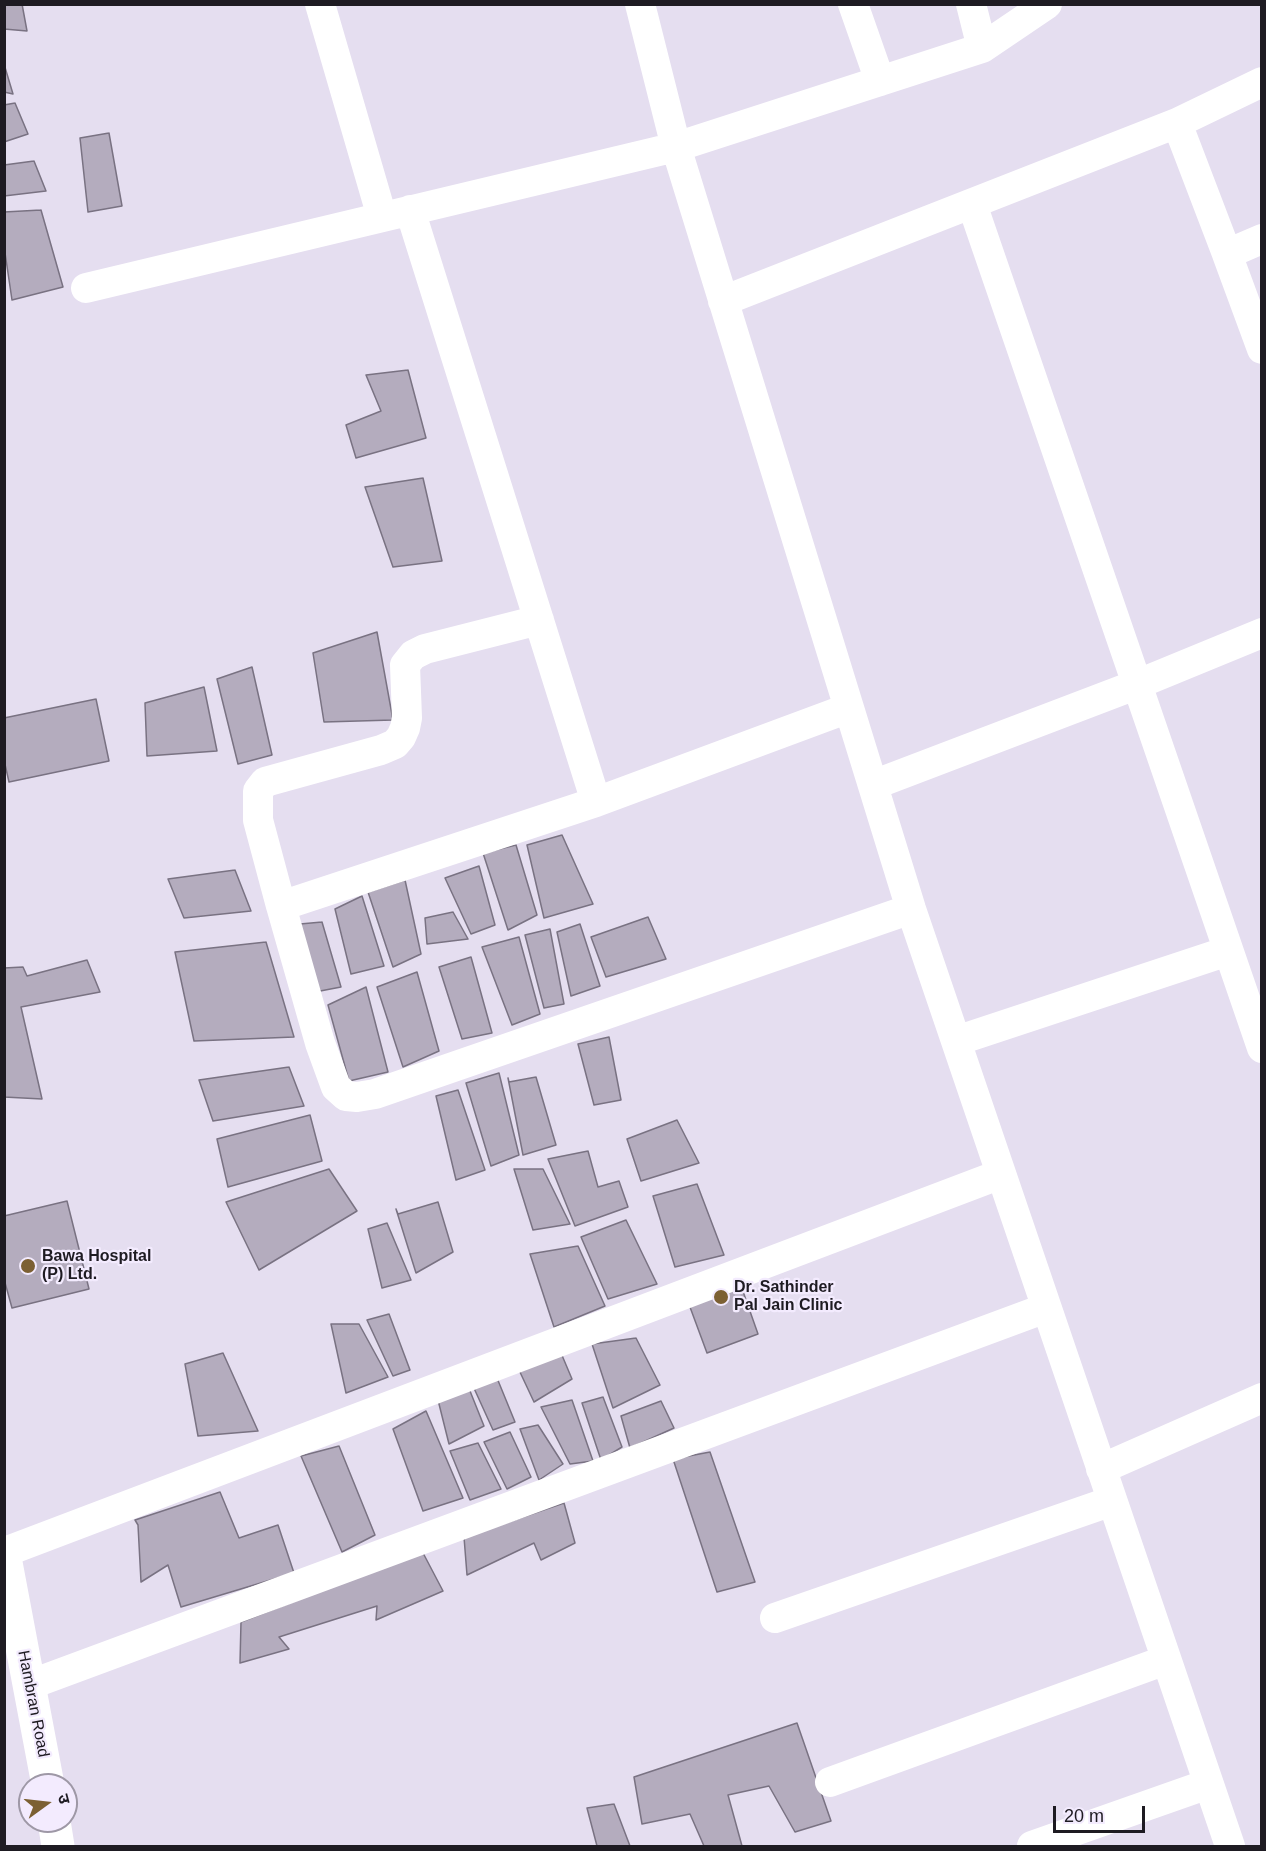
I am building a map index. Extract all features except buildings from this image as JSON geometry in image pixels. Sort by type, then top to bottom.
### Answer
[{"type":"main road","name":"Hambran Road","points":[[4,1552],[46,1773]]},
{"type":"street","points":[[320,4],[539,620],[596,802]]},
{"type":"street","points":[[640,4],[676,147],[911,909],[1230,1846]]},
{"type":"street","points":[[853,4],[880,81]]},
{"type":"street","points":[[971,4],[982,48]]},
{"type":"street","points":[[86,288],[676,147],[982,48],[1047,4]]},
{"type":"street","points":[[723,301],[1177,123],[1262,82]]},
{"type":"street","points":[[1177,123],[1262,349]]},
{"type":"street","points":[[972,204],[1262,1048]]},
{"type":"street","points":[[1227,254],[1262,239]]},
{"type":"street","points":[[539,620],[425,649],[413,655],[405,664],[407,718],[405,728],[395,744],[381,750],[265,782],[258,791],[258,820],[320,1043],[336,1087],[346,1096],[357,1097],[386,1090],[911,909]]},
{"type":"street","points":[[873,785],[1138,684],[1262,633]]},
{"type":"street","points":[[281,906],[596,802],[849,708]]},
{"type":"street","points":[[956,1041],[1228,951]]},
{"type":"street","points":[[4,1552],[1001,1174]]},
{"type":"street","points":[[29,1685],[1046,1308]]},
{"type":"street","points":[[1101,1469],[1262,1398]]},
{"type":"street","points":[[775,1618],[1112,1502]]},
{"type":"street","points":[[830,1782],[1166,1660]]},
{"type":"street","points":[[1032,1846],[1208,1784]]},
{"type":"place","name":"Bawa Hospital (P) Ltd.","points":[[28,1266]]},
{"type":"place","name":"Dr. Sathinder Pal Jain Clinic","points":[[721,1297]]}]
